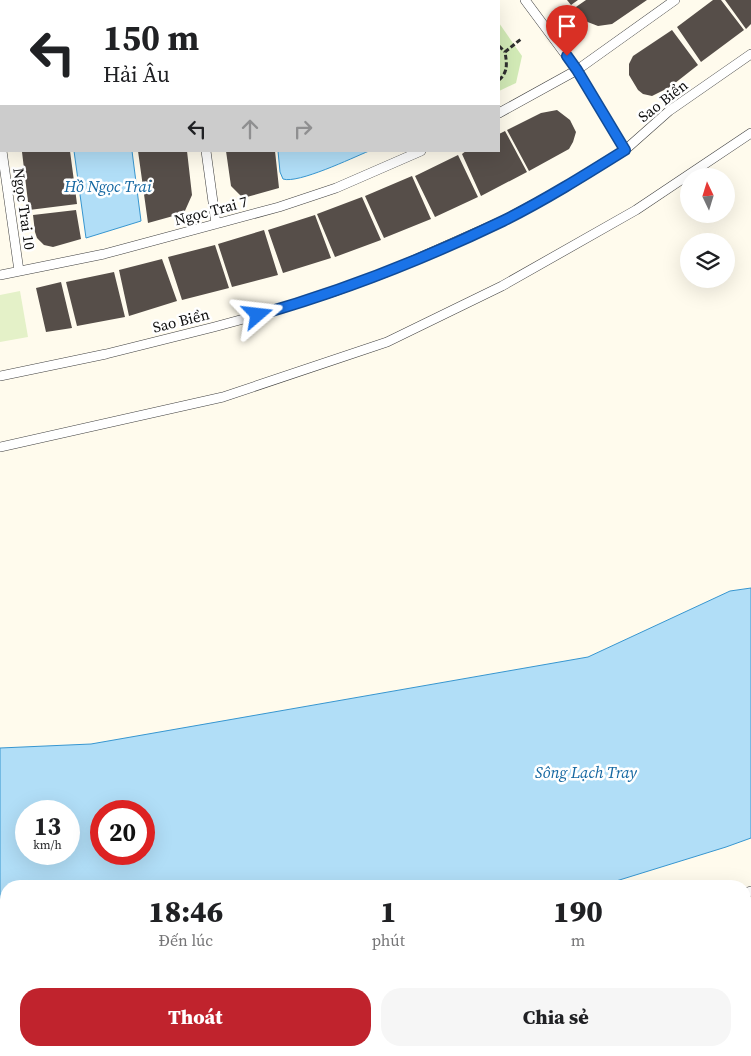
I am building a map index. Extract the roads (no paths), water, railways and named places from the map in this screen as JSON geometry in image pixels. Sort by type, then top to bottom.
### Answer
[{"type":"lane","points":[[525,0],[577,70],[625,150]]},
{"type":"lane","points":[[500,112],[577,70],[675,0]]},
{"type":"lane","name":"Sao Biển","points":[[0,376],[106,354],[214,327],[342,288],[386,272],[504,220],[564,188],[625,150],[669,111],[751,54]]},
{"type":"lane","points":[[0,447],[223,397],[387,342],[502,286],[636,210],[751,133]]},
{"type":"lane","name":"Ngọc Trai 10","points":[[2,152],[19,271]]},
{"type":"lane","points":[[206,152],[216,224]]},
{"type":"lane","name":"Ngọc Trai 7","points":[[0,276],[104,254],[279,207],[336,188],[419,152]]},
{"type":"water","name":"Hồ Ngọc Trai","points":[[74,152],[132,152],[141,221],[86,238]]},
{"type":"water","points":[[278,152],[367,152],[325,170],[300,178],[283,179],[280,172]]},
{"type":"water","name":"Sông Lạch Tray","points":[[751,588],[751,838],[619,880],[0,880],[0,748],[91,744],[588,657],[730,591]]}]
